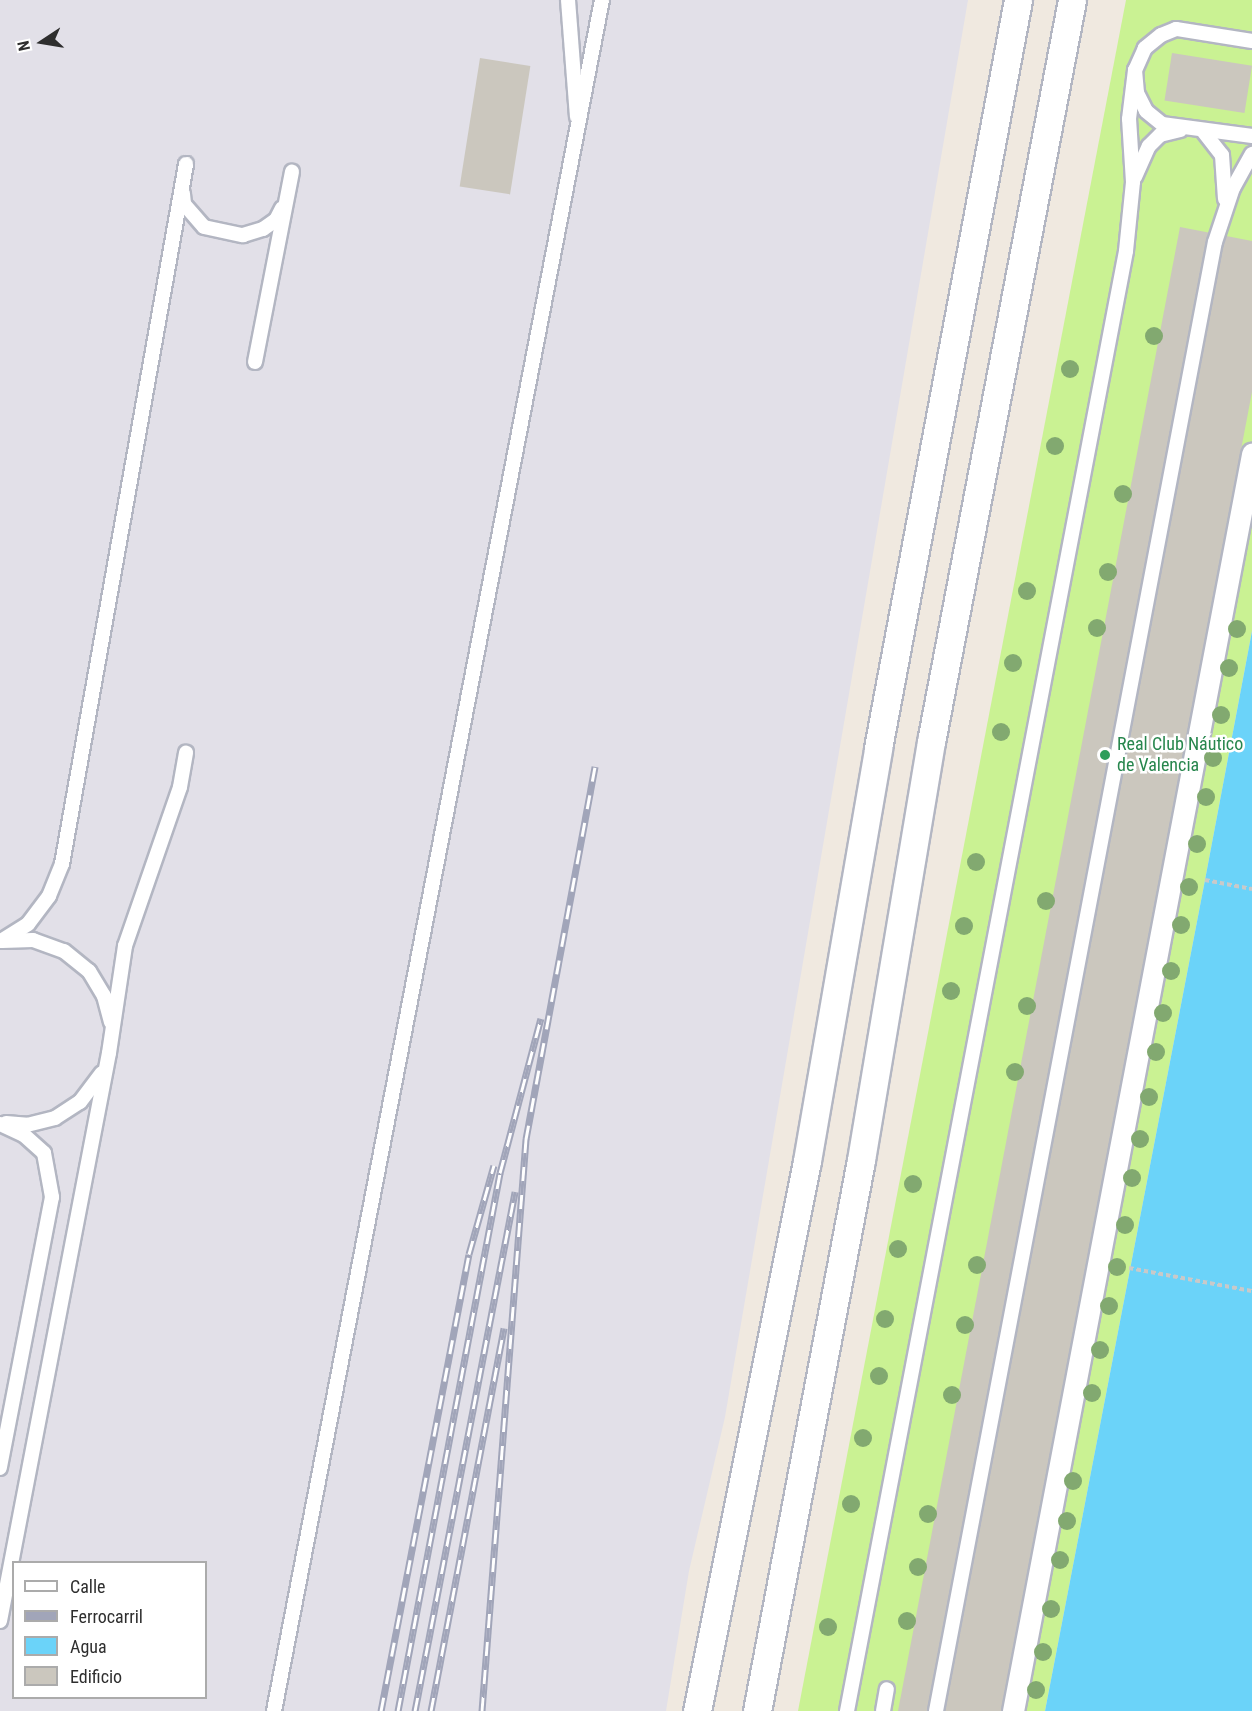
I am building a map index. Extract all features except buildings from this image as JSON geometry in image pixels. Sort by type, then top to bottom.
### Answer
[{"type":"street","points":[[697,1711],[807,1161],[878,748],[1018,0]]},
{"type":"street","points":[[757,1711],[861,1160],[931,742],[1072,0]]},
{"type":"street","points":[[1013,1711],[1252,454]]},
{"type":"lane","points":[[568,0],[579,137]]},
{"type":"lane","points":[[274,1711],[579,137],[602,0]]},
{"type":"lane","points":[[847,1711],[1126,251],[1133,182],[1129,119],[1135,70],[1145,48],[1176,29],[1252,41]]},
{"type":"lane","points":[[1135,70],[1137,93],[1146,111],[1162,123],[1188,129],[1252,136]]},
{"type":"lane","points":[[1133,182],[1140,160],[1160,135],[1188,129]]},
{"type":"lane","points":[[1203,131],[1218,148],[1226,171],[1223,216]]},
{"type":"lane","points":[[936,1711],[1215,242],[1223,216],[1252,154]]},
{"type":"lane","points":[[1,941],[28,924],[49,896],[62,864],[186,164]]},
{"type":"lane","points":[[255,362],[292,172]]},
{"type":"lane","points":[[183,183],[184,204],[193,218],[204,227],[243,235],[263,229],[276,220],[286,201]]},
{"type":"lane","points":[[0,1621],[110,1053],[124,946],[180,787],[186,753]]},
{"type":"lane","points":[[0,1123],[27,1125],[55,1118],[80,1102],[99,1080],[110,1053],[111,1024],[104,996],[89,971],[64,951],[33,940],[1,941]]},
{"type":"lane","points":[[0,1123],[24,1135],[44,1153],[52,1197],[0,1468]]},
{"type":"lane","points":[[883,1711],[887,1689]]},
{"type":"path","points":[[1205,880],[1252,889]]},
{"type":"path","points":[[1130,1268],[1252,1291]]},
{"type":"shaded area","points":[[0,0],[968,0],[725,1417],[689,1571],[666,1711],[0,1711]]},
{"type":"green space","name":"Real Club Náutico de Valencia","points":[[1126,0],[1252,0],[1252,631],[1205,880],[1045,1711],[798,1711]]},
{"type":"water","points":[[1252,631],[1252,1711],[1045,1711],[1205,880]]},
{"type":"railway","points":[[482,1711],[526,1139],[595,766]]},
{"type":"railway","points":[[398,1711],[500,1173],[541,1018]]},
{"type":"railway","points":[[381,1711],[469,1254],[494,1165]]},
{"type":"railway","points":[[415,1711],[515,1192]]},
{"type":"railway","points":[[431,1711],[504,1328]]},
{"type":"place","name":"Real Club Náutico de Valencia","points":[[1105,755]]}]
